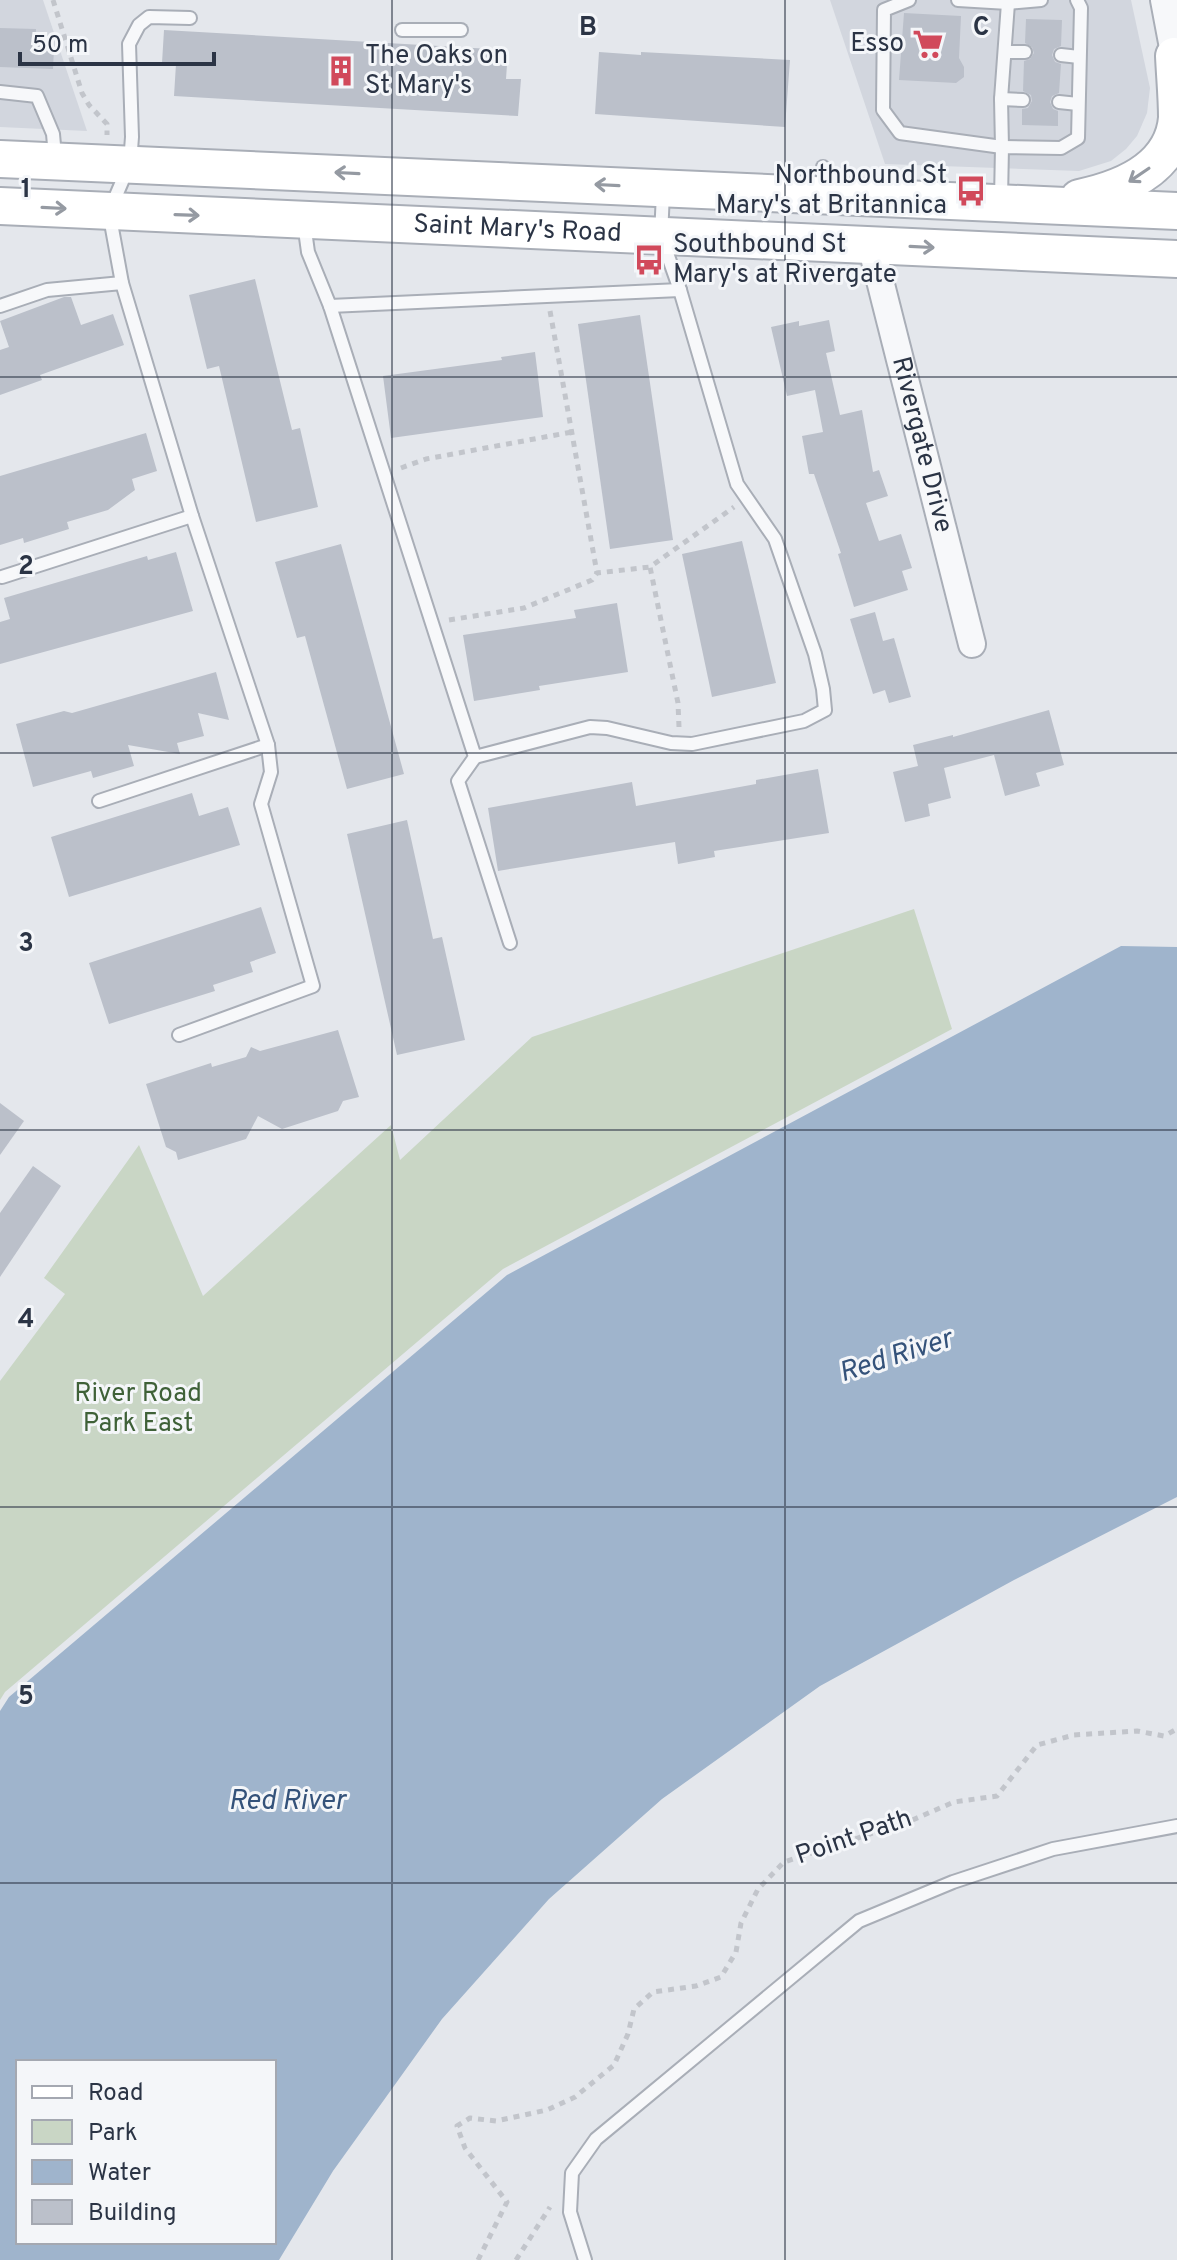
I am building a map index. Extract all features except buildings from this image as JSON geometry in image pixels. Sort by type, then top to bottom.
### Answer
[{"type":"main road","points":[[1049,204],[1106,192],[1136,179],[1159,160],[1171,143],[1177,119],[1176,62]]},
{"type":"main road","name":"Saint Mary's Road","points":[[0,159],[663,187],[823,180],[1001,202],[1177,211]]},
{"type":"main road","name":"Saint Mary's Road","points":[[0,206],[1177,259]]},
{"type":"street","points":[[1164,0],[1176,62]]},
{"type":"street","name":"Rivergate Drive","points":[[871,245],[972,644]]},
{"type":"lane","points":[[909,0],[885,5],[883,110],[900,133],[1002,147],[1061,148],[1078,138],[1081,8],[1077,0]]},
{"type":"lane","points":[[958,0],[1008,3],[1041,0]]},
{"type":"lane","points":[[1001,202],[1001,99],[1008,3]]},
{"type":"lane","points":[[179,1035],[313,986],[261,804],[271,772],[268,745],[192,516],[122,283],[109,212],[130,163],[129,44],[139,25],[149,17],[190,18]]},
{"type":"lane","points":[[402,30],[461,30]]},
{"type":"lane","points":[[1005,52],[1025,52]]},
{"type":"lane","points":[[1061,55],[1079,57]]},
{"type":"lane","points":[[0,92],[37,96],[53,134],[56,161]]},
{"type":"lane","points":[[1001,99],[1023,100]]},
{"type":"lane","points":[[1059,102],[1078,104]]},
{"type":"lane","points":[[510,943],[458,781],[475,757],[590,727],[679,744],[710,741],[804,721],[825,710],[815,654],[775,539],[737,484],[661,236],[663,187]]},
{"type":"lane","points":[[303,220],[308,252],[330,306],[475,757]]},
{"type":"lane","points":[[0,306],[47,290],[122,283]]},
{"type":"lane","points":[[330,306],[680,290]]},
{"type":"lane","points":[[2,577],[192,516]]},
{"type":"lane","points":[[99,801],[268,745]]},
{"type":"lane","points":[[585,2260],[570,2212],[572,2173],[596,2139],[859,1921],[953,1882],[1053,1849],[1177,1826]]},
{"type":"path","points":[[53,0],[82,93],[107,124],[107,136]]},
{"type":"path","points":[[433,622],[524,608],[592,580],[597,573],[547,296]]},
{"type":"path","points":[[385,474],[426,459],[572,432]]},
{"type":"path","points":[[597,573],[650,567],[745,499]]},
{"type":"path","points":[[650,567],[678,703],[679,744]]},
{"type":"path","name":"Point Path","points":[[478,2260],[507,2202],[465,2148],[457,2126],[470,2118],[496,2121],[547,2110],[575,2097],[614,2065],[628,2034],[634,2009],[653,1992],[696,1986],[721,1977],[736,1952],[741,1923],[758,1889],[784,1862],[910,1821],[954,1802],[997,1796],[1037,1745],[1074,1735],[1137,1731],[1164,1736],[1177,1729]]},
{"type":"path","points":[[516,2260],[572,2173]]},
{"type":"shaded area","points":[[0,0],[43,0],[87,131],[0,127]]},
{"type":"shaded area","points":[[830,0],[1131,0],[1150,88],[1147,113],[1137,136],[1126,149],[1111,161],[1079,171],[885,164]]},
{"type":"green space","name":"River Road Park East","points":[[914,909],[952,1029],[503,1269],[5,1692],[0,1700],[0,1381],[65,1294],[44,1278],[139,1145],[203,1296],[391,1125],[400,1160],[532,1037]]},
{"type":"water","name":"Red River","points":[[1121,946],[1177,947],[1177,1497],[1014,1580],[820,1686],[662,1799],[549,1899],[442,2019],[333,2171],[279,2260],[0,2260],[0,1711],[9,1697],[507,1275]]},
{"type":"place","name":"Esso","points":[[928,44]]},
{"type":"place","name":"The Oaks on St Mary's","points":[[341,71]]},
{"type":"place","name":"Northbound St Mary's at Britannica","points":[[971,191]]},
{"type":"place","name":"Southbound St Mary's at Rivergate","points":[[649,260]]}]
